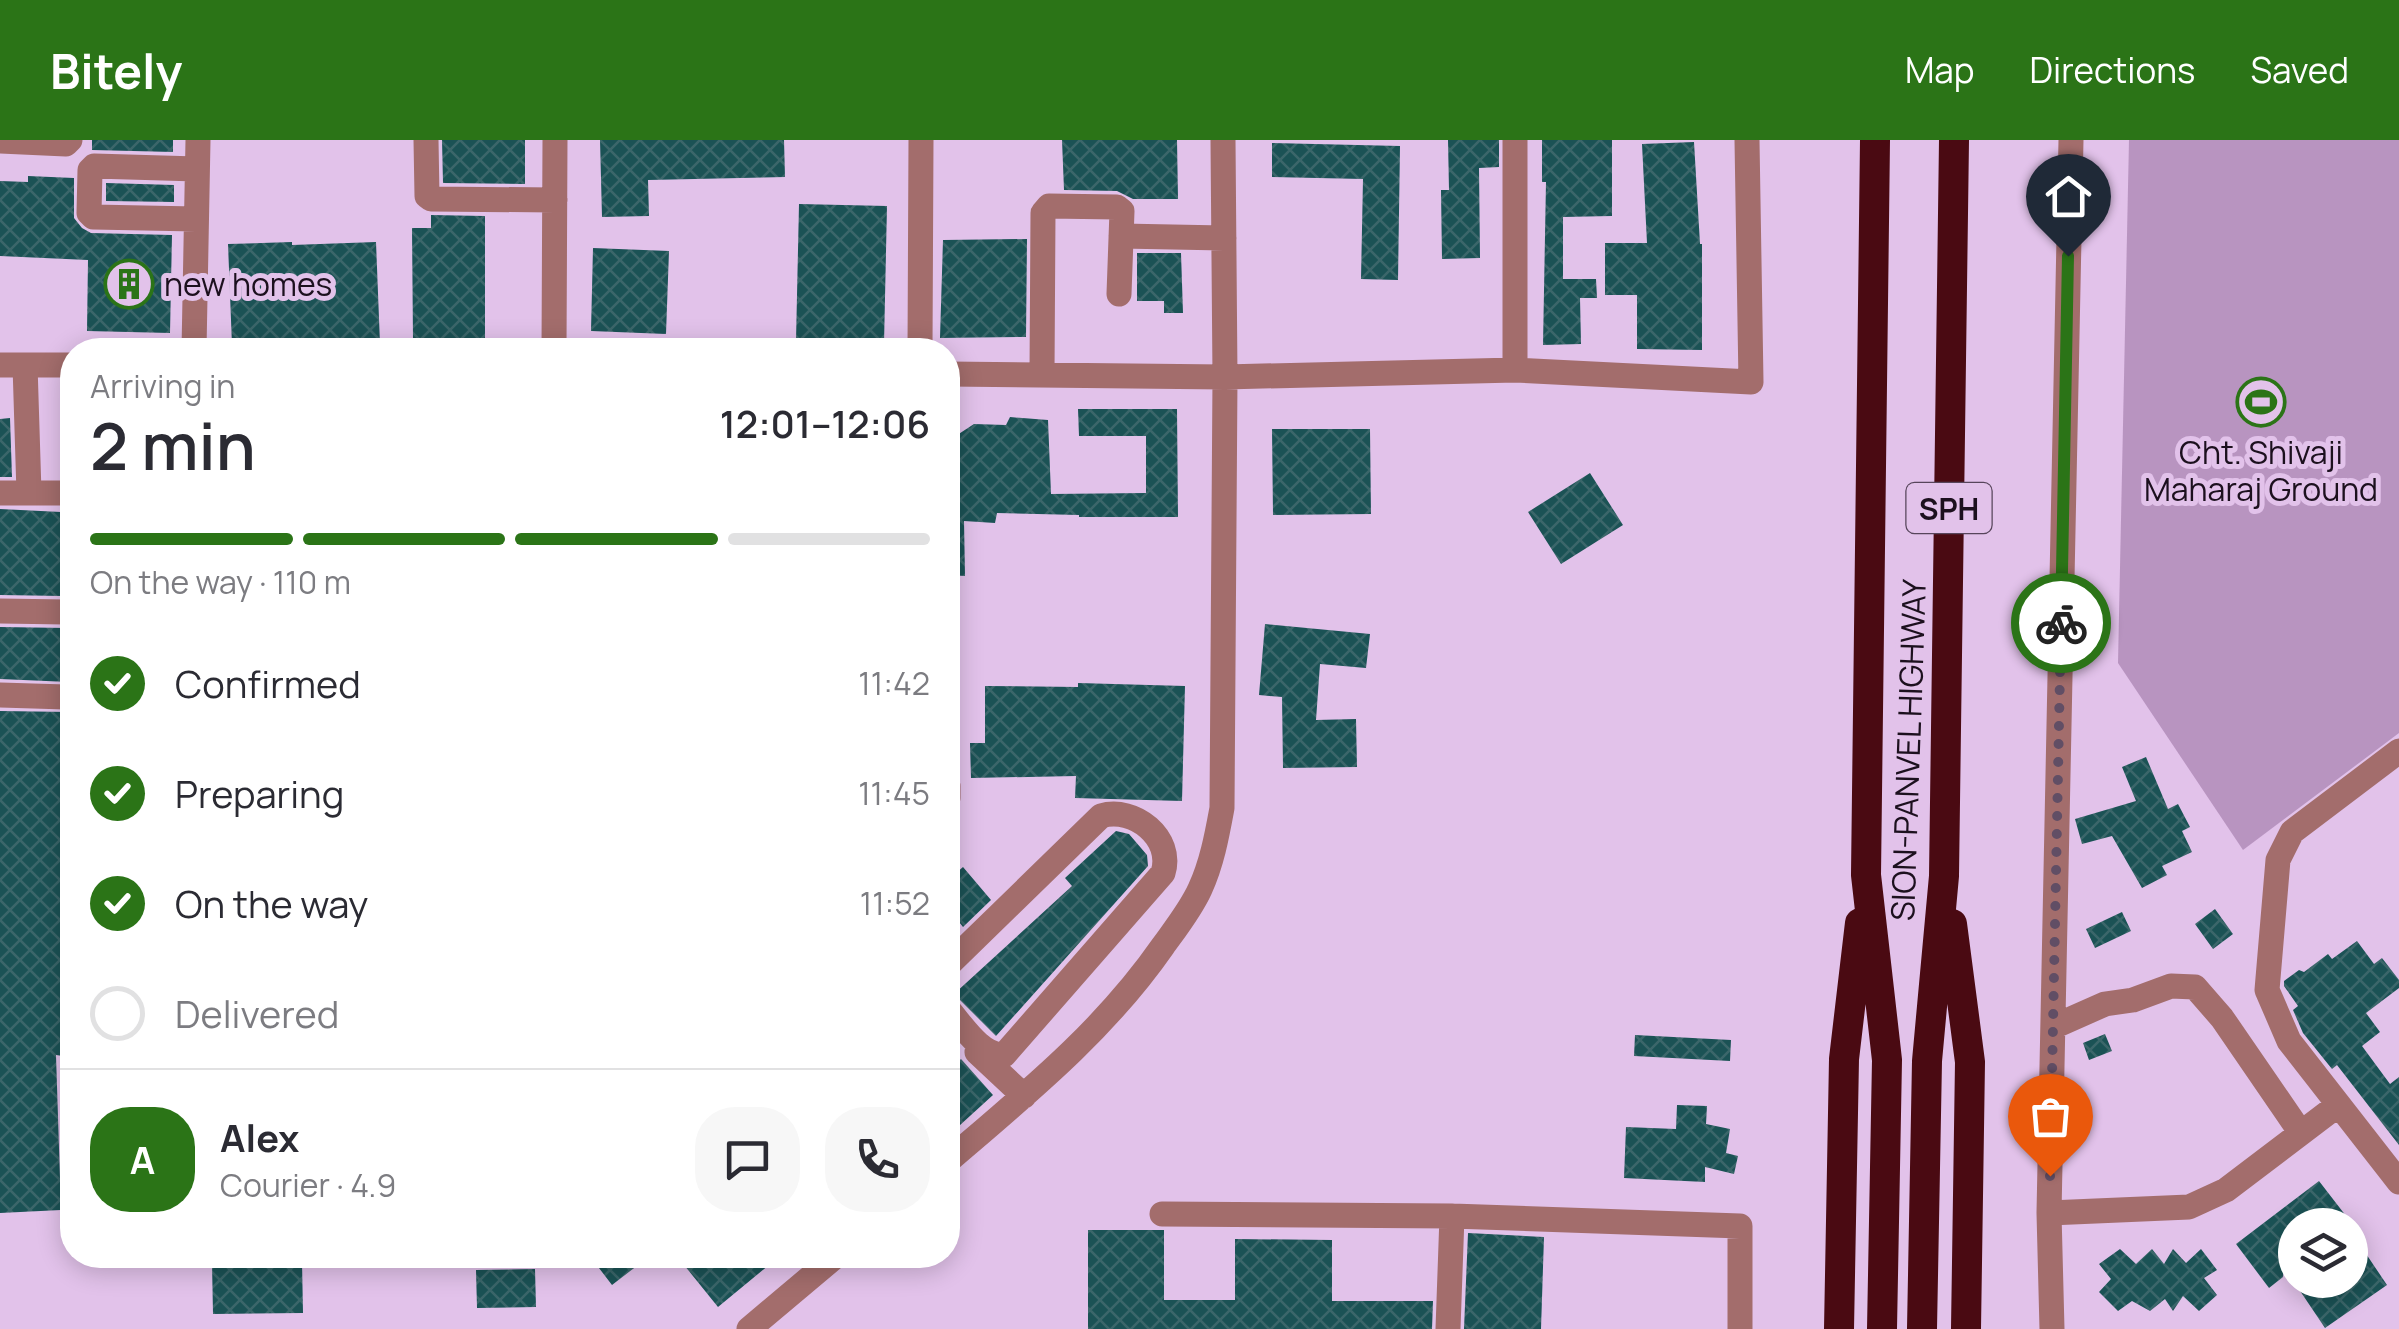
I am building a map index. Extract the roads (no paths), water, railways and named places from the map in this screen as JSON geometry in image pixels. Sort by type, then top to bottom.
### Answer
[{"type":"highway","name":"SION-PANVEL HIGHWAY","points":[[1875,140],[1866,875],[1887,1060],[1882,1329]]},
{"type":"highway","name":"SION-PANVEL HIGHWAY","points":[[1922,1329],[1927,1061],[1944,876],[1954,140]]},
{"type":"highway","points":[[1839,1329],[1844,1059],[1866,875]]},
{"type":"highway","points":[[1944,876],[1970,1062],[1966,1329]]},
{"type":"street","points":[[0,142],[66,144],[70,140]]},
{"type":"street","points":[[194,338],[198,140]]},
{"type":"street","points":[[426,140],[427,196],[431,199],[555,200]]},
{"type":"street","points":[[554,338],[555,140]]},
{"type":"street","points":[[920,338],[921,140]]},
{"type":"street","points":[[960,1151],[1075,1052],[1142,977],[1200,890],[1214,851],[1222,808],[1226,377],[1223,140]]},
{"type":"street","points":[[1515,370],[1516,140]]},
{"type":"street","points":[[960,374],[1226,377],[1515,370],[1751,382],[1747,140]]},
{"type":"street","points":[[2052,1329],[2050,1212],[2071,140]]},
{"type":"street","points":[[196,219],[89,213],[90,170],[94,166],[197,169]]},
{"type":"street","points":[[1042,374],[1044,212],[1049,206],[1117,207],[1122,212],[1119,294]]},
{"type":"street","points":[[1121,236],[1224,238]]},
{"type":"street","points":[[28,493],[13,365],[60,365]]},
{"type":"street","points":[[0,492],[60,498]]},
{"type":"street","points":[[0,505],[60,500]]},
{"type":"street","points":[[0,604],[60,608]]},
{"type":"street","points":[[0,611],[60,608]]},
{"type":"street","points":[[0,695],[60,697]]},
{"type":"street","points":[[2399,752],[2292,832],[2278,860],[2268,990],[2289,1040],[2399,1182]]},
{"type":"street","points":[[960,952],[1101,816],[1127,816],[1146,823],[1157,836],[1166,856],[1163,873],[1004,1055],[984,1049],[960,1023]]},
{"type":"street","points":[[1158,880],[1200,890]]},
{"type":"street","points":[[2053,1027],[2104,1004],[2133,1000],[2171,986],[2195,988],[2222,1018],[2301,1133]]},
{"type":"street","points":[[963,1038],[1024,1096]]},
{"type":"street","points":[[2050,1212],[2189,1207],[2226,1190],[2338,1105]]},
{"type":"street","points":[[1162,1214],[1452,1216],[1740,1226],[1740,1329]]},
{"type":"street","points":[[1448,1329],[1452,1216]]},
{"type":"street","points":[[749,1329],[802,1268]]},
{"type":"place","name":"new homes","points":[[129,284]]},
{"type":"place","name":"Cht. Shivaji Maharaj Ground","points":[[2261,402]]}]
